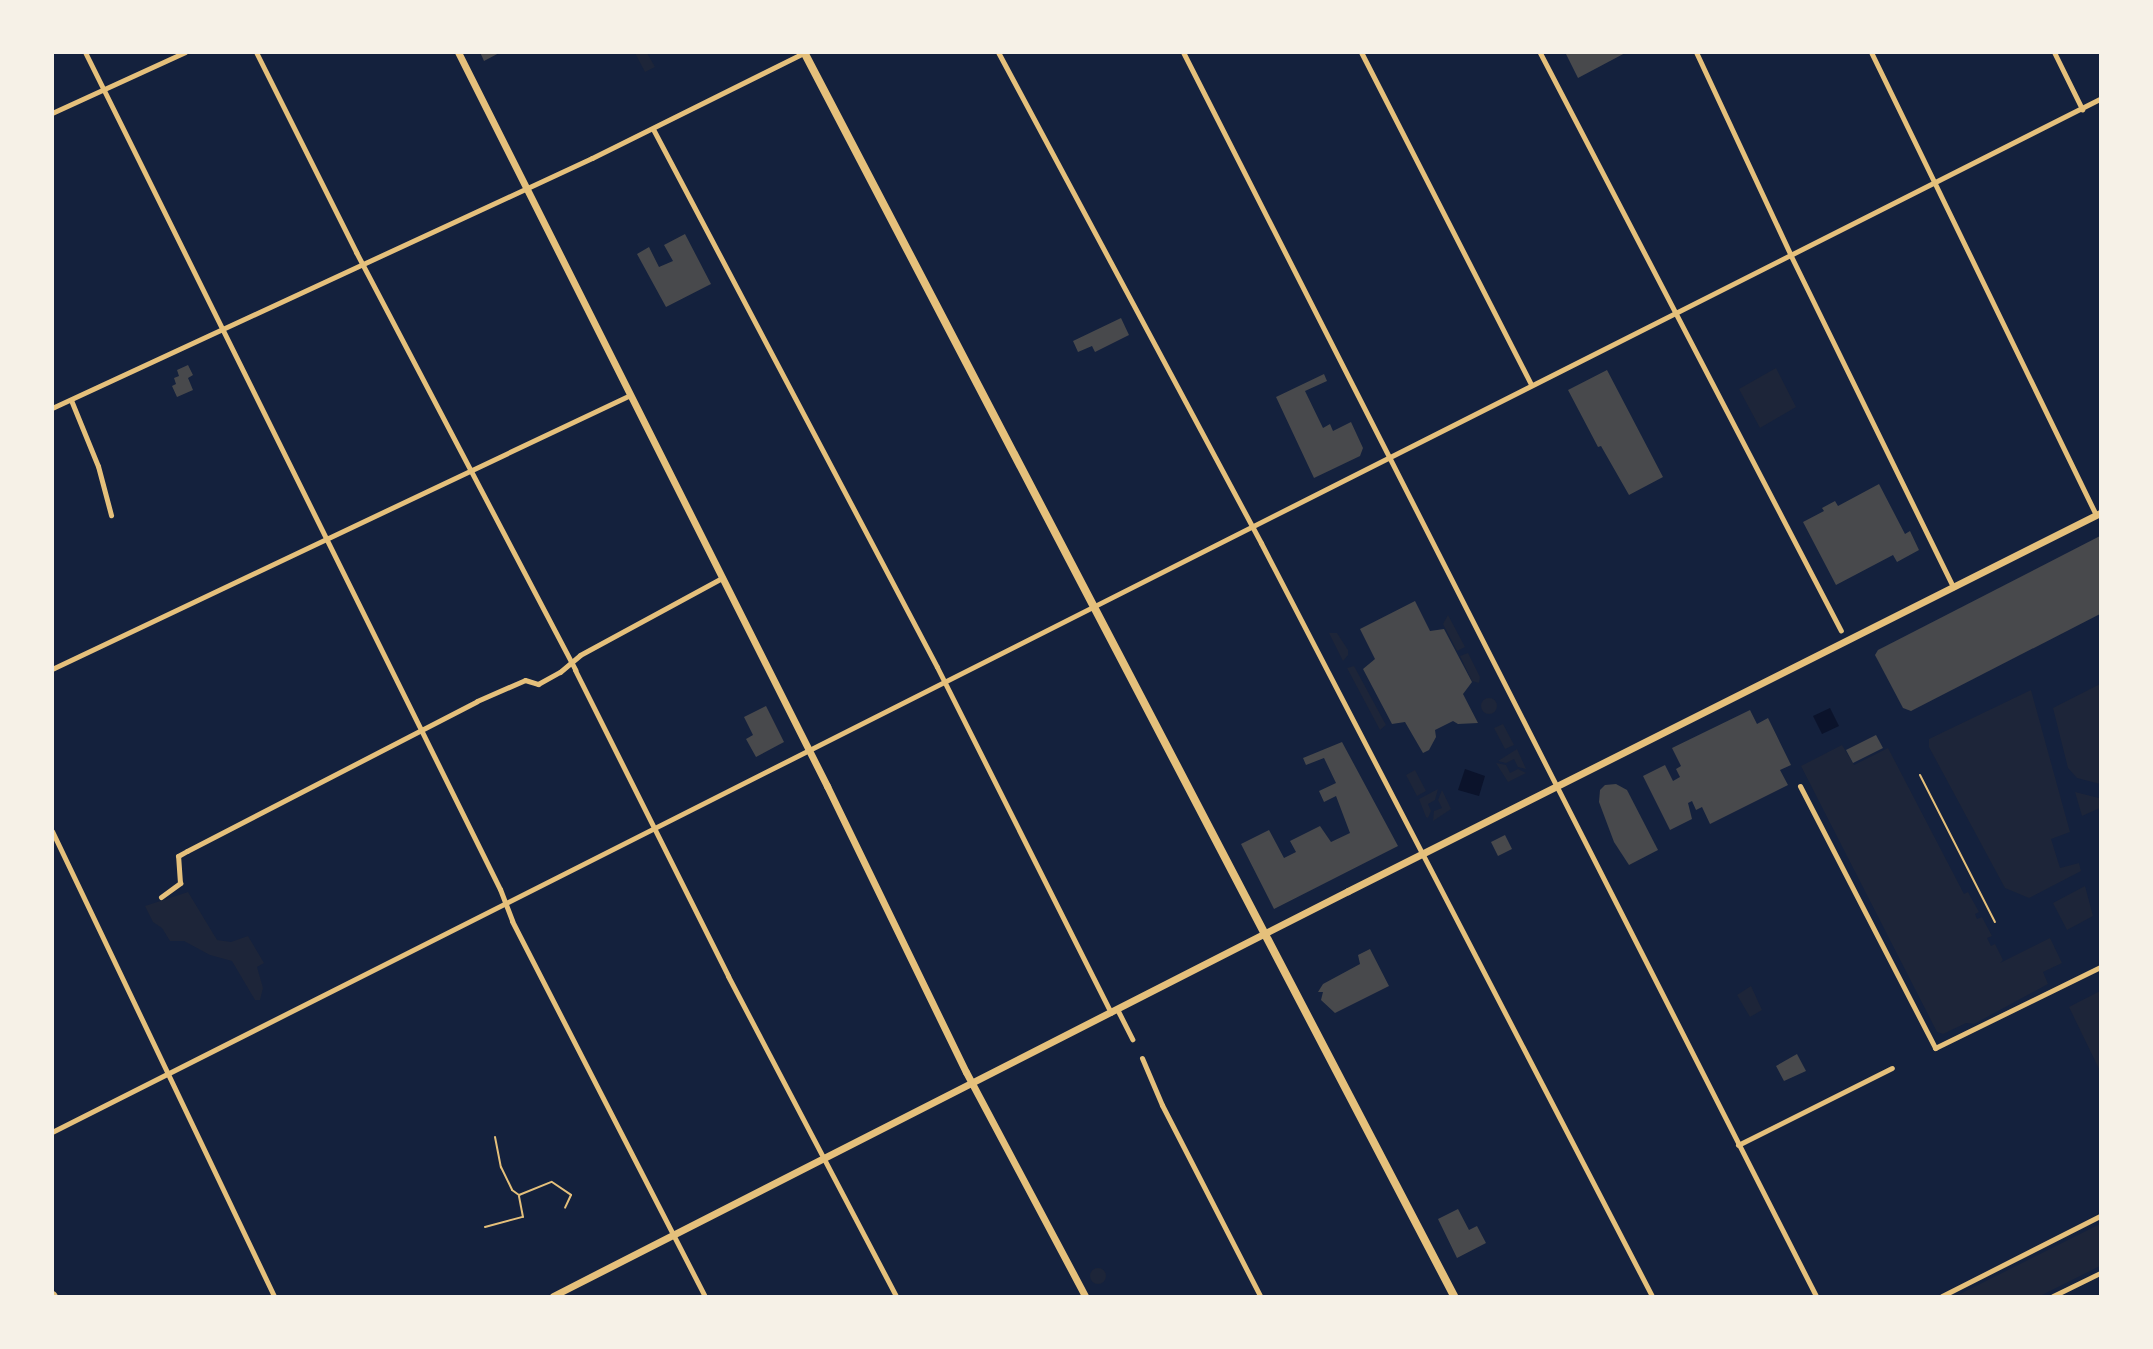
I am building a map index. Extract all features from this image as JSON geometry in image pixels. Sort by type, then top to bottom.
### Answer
[{"type":"main road","points":[[805,53],[1454,1297]]},
{"type":"street","points":[[85,52],[506,905],[705,1297]]},
{"type":"street","points":[[52,113],[185,52]]},
{"type":"street","points":[[256,52],[896,1297]]},
{"type":"street","points":[[458,52],[810,752],[972,1083],[1085,1297]]},
{"type":"street","points":[[998,52],[1250,525],[1652,1297]]},
{"type":"street","points":[[1183,52],[1816,1297]]},
{"type":"street","points":[[1361,52],[1531,384]]},
{"type":"street","points":[[1540,52],[1841,630]]},
{"type":"street","points":[[1696,52],[1791,256],[1953,587]]},
{"type":"street","points":[[553,1297],[1266,933],[2099,514],[1871,52]]},
{"type":"street","points":[[2054,52],[2082,108]]},
{"type":"street","points":[[52,408],[653,129],[805,53]]},
{"type":"street","points":[[52,1132],[810,752],[1250,525],[1936,184],[2101,99]]},
{"type":"street","points":[[653,129],[945,682],[1114,1011],[1132,1039]]},
{"type":"street","points":[[52,668],[630,395]]},
{"type":"street","points":[[71,400],[91,446],[106,490],[111,515]]},
{"type":"street","points":[[161,897],[180,883],[178,856],[352,768],[419,730],[525,680],[538,684],[560,672],[571,661],[722,578]]},
{"type":"street","points":[[1800,786],[1935,1048],[2101,967]]},
{"type":"street","points":[[52,831],[274,1297]]},
{"type":"street","points":[[1142,1058],[1162,1105],[1260,1297]]},
{"type":"street","points":[[1738,1145],[1892,1068]]},
{"type":"street","points":[[1942,1297],[2101,1216]]},
{"type":"street","points":[[2053,1297],[2101,1273]]},
{"type":"path","points":[[1920,775],[1995,922]]},
{"type":"path","points":[[485,1227],[523,1217],[519,1195],[512,1190],[502,1167],[495,1137]]},
{"type":"path","points":[[519,1195],[552,1182],[571,1195],[565,1208]]},
{"type":"shaded area","points":[[635,53],[647,53],[655,67],[645,72]]},
{"type":"shaded area","points":[[1776,368],[1796,407],[1760,428],[1739,389]]},
{"type":"shaded area","points":[[1448,615],[1465,647],[1457,651],[1443,624]]},
{"type":"shaded area","points":[[1329,633],[1337,633],[1348,650],[1343,661]]},
{"type":"shaded area","points":[[1468,653],[1480,677],[1479,683],[1472,681],[1460,656]]},
{"type":"shaded area","points":[[1354,666],[1386,725],[1380,730],[1347,668]]},
{"type":"shaded area","points":[[2100,684],[2100,784],[2077,778],[2068,768],[2053,708]]},
{"type":"shaded area","points":[[2031,690],[2070,832],[2051,839],[2060,868],[2079,863],[2081,871],[2029,898],[2005,888],[1929,747],[1929,739]]},
{"type":"shaded area","points":[[1489,698],[1495,700],[1495,712],[1489,714],[1483,712],[1481,706],[1483,700]]},
{"type":"shaded area","points":[[1830,708],[1839,726],[1822,734],[1813,716]]},
{"type":"shaded area","points":[[1503,724],[1514,745],[1505,749],[1494,728]]},
{"type":"shaded area","points":[[1842,745],[1854,765],[1888,748],[1964,894],[1968,892],[1979,912],[1975,914],[1977,919],[1982,917],[1992,936],[1987,938],[1991,946],[1995,944],[2003,960],[2000,963],[2050,938],[2062,963],[2043,972],[2048,984],[1974,1024],[1966,1023],[1943,1034],[1937,1032],[1801,766]]},
{"type":"shaded area","points":[[1517,749],[1526,769],[1518,767],[1514,759],[1506,763],[1498,761]]},
{"type":"shaded area","points":[[1496,763],[1506,765],[1510,773],[1518,769],[1526,773],[1508,782]]},
{"type":"shaded area","points":[[1465,769],[1485,776],[1479,796],[1458,790]]},
{"type":"shaded area","points":[[1415,770],[1426,791],[1417,796],[1406,775]]},
{"type":"shaded area","points":[[1438,789],[1435,800],[1428,804],[1431,811],[1428,818],[1419,799]]},
{"type":"shaded area","points":[[1442,790],[1451,809],[1433,821],[1434,811],[1442,808],[1438,800]]},
{"type":"shaded area","points":[[2075,792],[2099,798],[2100,808],[2082,816]]},
{"type":"shaded area","points":[[2085,886],[2093,916],[2067,930],[2053,903]]},
{"type":"shaded area","points":[[188,892],[217,940],[231,942],[248,936],[264,963],[257,967],[263,988],[260,1000],[255,1000],[232,961],[210,955],[184,941],[170,941],[162,928],[153,922],[145,906]]},
{"type":"shaded area","points":[[1751,986],[1762,1010],[1750,1017],[1737,995]]},
{"type":"shaded area","points":[[2100,991],[2100,1071],[2069,1007]]},
{"type":"shaded area","points":[[2100,1224],[2100,1266],[2040,1296],[1956,1296]]},
{"type":"shaded area","points":[[1095,1268],[1101,1268],[1106,1276],[1104,1282],[1095,1284],[1090,1279],[1090,1273]]},
{"type":"building","points":[[480,52],[501,52],[484,61]]},
{"type":"building","points":[[1565,52],[1627,52],[1578,78]]},
{"type":"building","points":[[685,234],[711,284],[666,307],[637,254],[649,247],[659,267],[673,261],[664,245]]},
{"type":"building","points":[[1121,318],[1129,335],[1095,352],[1092,346],[1078,352],[1073,341]]},
{"type":"building","points":[[188,365],[193,375],[188,378],[193,390],[177,397],[172,386],[176,384],[174,378],[179,376],[177,370]]},
{"type":"building","points":[[1607,370],[1663,477],[1629,495],[1601,446],[1598,447],[1568,390]]},
{"type":"building","points":[[1324,374],[1327,381],[1305,391],[1323,428],[1330,424],[1333,431],[1351,422],[1363,448],[1360,456],[1314,478],[1276,397]]},
{"type":"building","points":[[1879,484],[1905,534],[1910,531],[1919,550],[1897,562],[1893,555],[1836,585],[1803,522],[1824,511],[1822,508],[1835,501],[1838,506]]},
{"type":"building","points":[[2100,536],[2100,614],[1911,711],[1903,708],[1875,655],[1878,650]]},
{"type":"building","points":[[1415,601],[1430,631],[1444,629],[1472,682],[1463,694],[1478,723],[1458,724],[1453,721],[1435,730],[1436,737],[1429,750],[1423,753],[1405,722],[1392,724],[1363,669],[1375,659],[1360,629]]},
{"type":"building","points":[[766,706],[784,742],[756,757],[746,739],[753,735],[744,717]]},
{"type":"building","points":[[1750,710],[1757,724],[1768,718],[1791,765],[1780,770],[1788,785],[1710,824],[1702,807],[1696,810],[1692,801],[1688,803],[1692,819],[1670,830],[1643,776],[1665,765],[1673,781],[1680,777],[1676,769],[1681,766],[1672,748]]},
{"type":"building","points":[[1876,735],[1883,748],[1853,763],[1846,750]]},
{"type":"building","points":[[1342,742],[1398,846],[1274,909],[1241,844],[1269,830],[1284,858],[1296,852],[1290,841],[1320,826],[1331,842],[1350,833],[1336,796],[1324,802],[1319,791],[1336,783],[1324,758],[1306,765],[1303,758]]},
{"type":"building","points":[[1616,784],[1627,790],[1658,850],[1629,865],[1614,842],[1599,802],[1600,790],[1605,785]]},
{"type":"building","points":[[1505,835],[1512,849],[1498,856],[1491,842]]},
{"type":"building","points":[[1370,949],[1389,986],[1335,1013],[1321,1000],[1323,992],[1318,992],[1323,984],[1360,964],[1358,955]]},
{"type":"building","points":[[1797,1054],[1806,1071],[1784,1081],[1776,1066]]},
{"type":"building","points":[[1458,1209],[1469,1230],[1477,1226],[1486,1243],[1457,1258],[1438,1219]]}]
